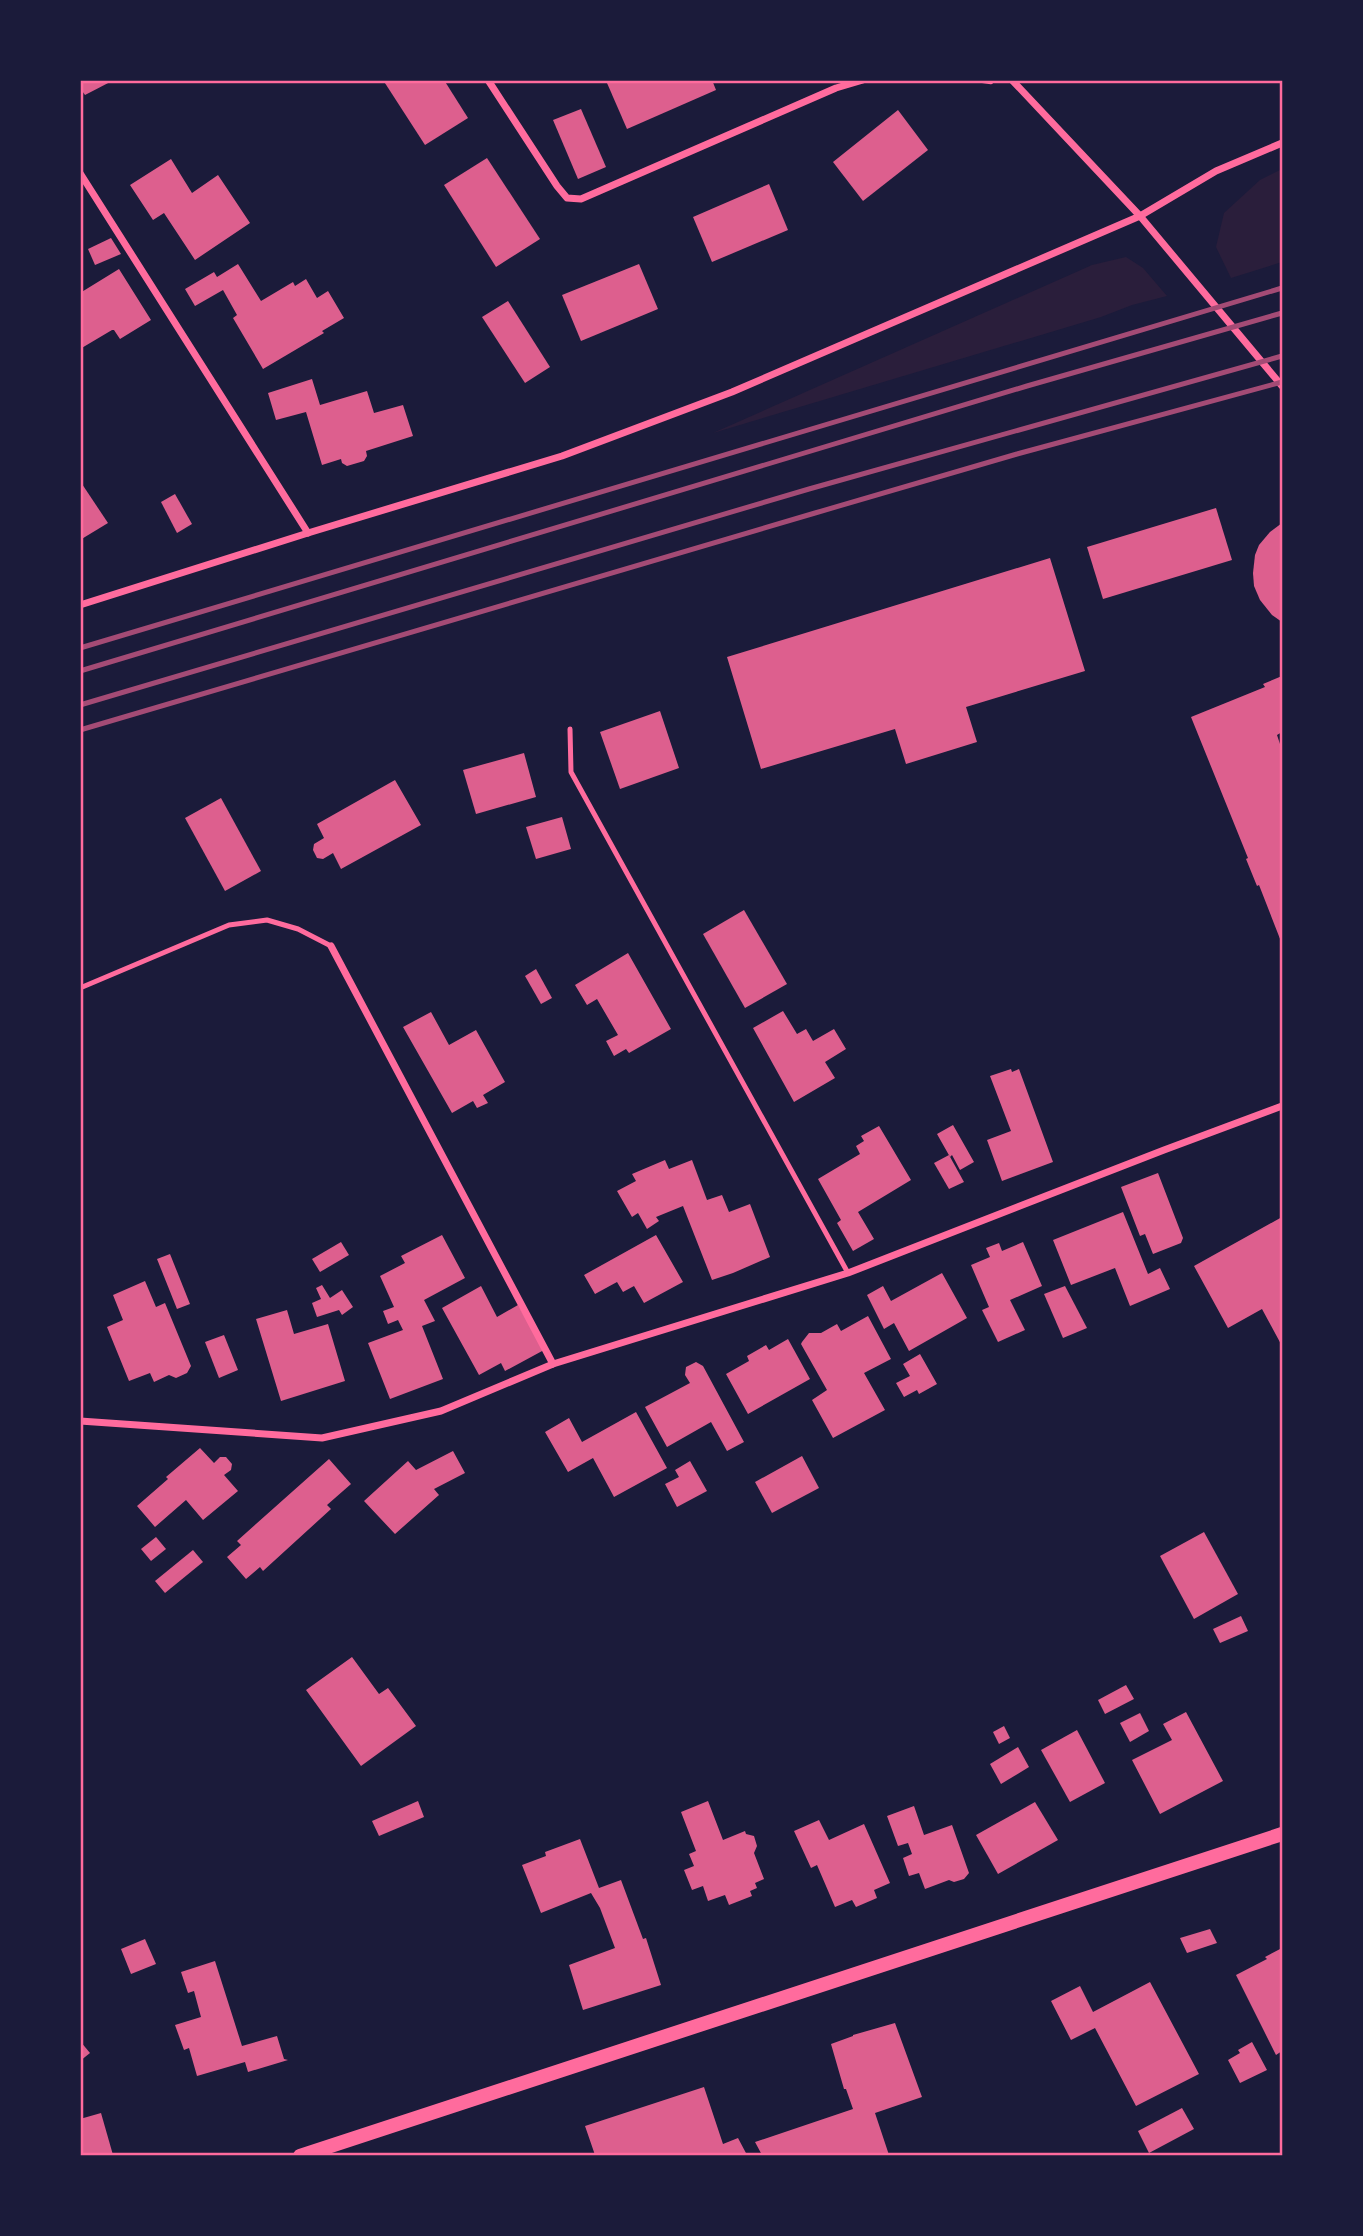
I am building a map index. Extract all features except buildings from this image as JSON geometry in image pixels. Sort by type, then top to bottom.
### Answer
[{"type":"main road","points":[[300,2155],[1283,1834]]},
{"type":"street","points":[[488,80],[557,186],[567,198],[581,199],[836,88],[863,80]]},
{"type":"street","points":[[1012,80],[1140,216],[1283,386]]},
{"type":"street","points":[[80,605],[562,456],[706,401],[1140,216],[1216,171],[1283,143]]},
{"type":"street","points":[[80,173],[308,533]]},
{"type":"street","points":[[331,946],[553,1364]]},
{"type":"street","points":[[80,1421],[323,1437],[441,1411],[553,1364],[848,1273],[1283,1106]]},
{"type":"lane","points":[[570,729],[570,772],[848,1273]]},
{"type":"lane","points":[[80,988],[229,925],[267,920],[298,929],[331,946]]},
{"type":"shaded area","points":[[1282,169],[1282,262],[1231,278],[1216,247],[1224,213],[1260,180]]},
{"type":"shaded area","points":[[1126,257],[1143,268],[1167,296],[713,433],[1092,265]]},
{"type":"railway","points":[[80,648],[1282,288]]},
{"type":"railway","points":[[80,671],[1027,386],[1282,313]]},
{"type":"railway","points":[[80,705],[809,489],[1282,356]]},
{"type":"railway","points":[[80,730],[1017,454],[1282,382]]}]
